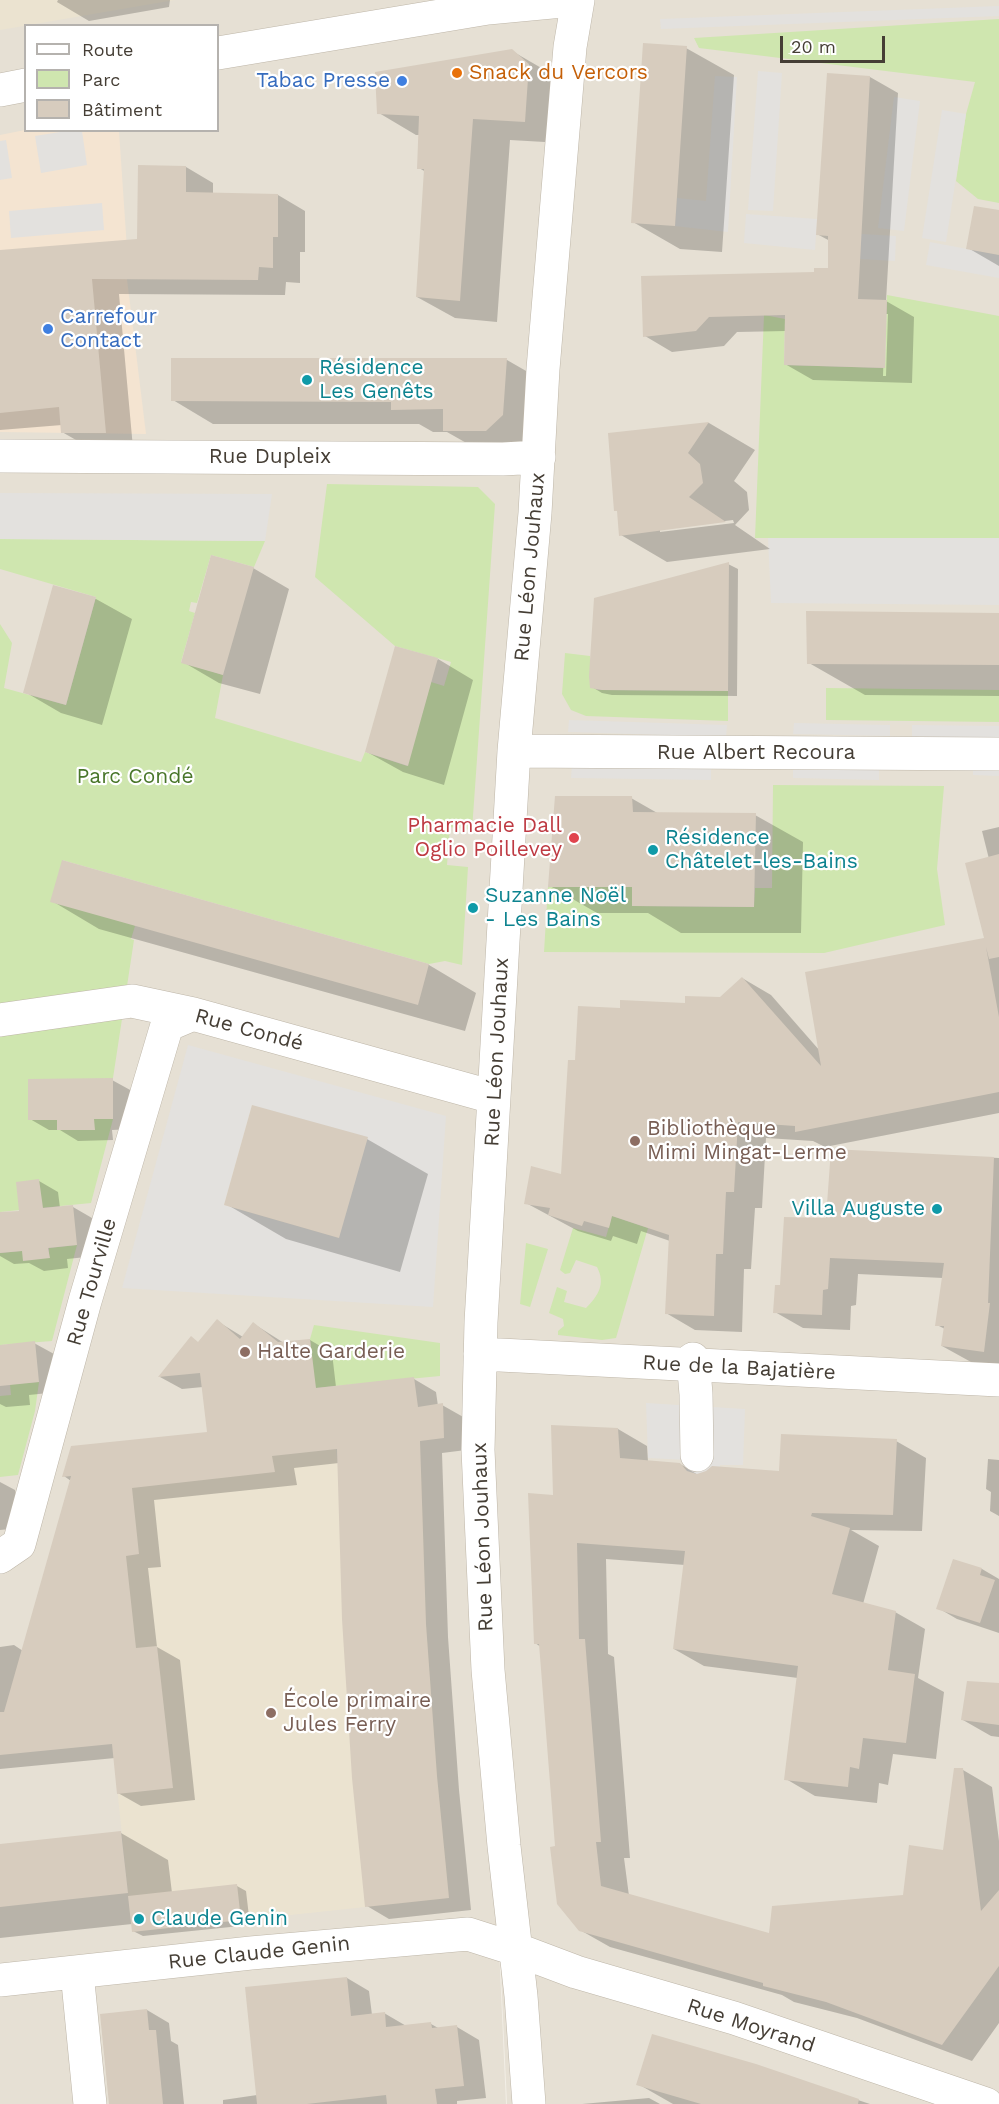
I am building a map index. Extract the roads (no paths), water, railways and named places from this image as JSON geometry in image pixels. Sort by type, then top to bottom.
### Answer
[{"type":"street","points":[[219,53],[488,8],[575,0]]},
{"type":"street","name":"Rue Léon Jouhaux","points":[[529,2104],[488,1670],[478,1450],[480,1354],[514,751],[539,457],[543,369],[575,0]]},
{"type":"street","points":[[0,90],[24,86]]},
{"type":"street","name":"Rue Dupleix","points":[[0,456],[503,459],[539,457]]},
{"type":"street","name":"Rue Albert Recoura","points":[[514,751],[999,754]]},
{"type":"street","name":"Rue Condé","points":[[0,1020],[132,1001],[180,1011],[493,1097]]},
{"type":"street","name":"Rue Tourville","points":[[0,1557],[19,1544],[85,1301],[167,1025],[180,1011]]},
{"type":"street","name":"Rue de la Bajatière","points":[[480,1354],[999,1380]]},
{"type":"street","points":[[693,1363],[697,1455]]},
{"type":"street","name":"Rue Claude Genin","points":[[0,1980],[251,1953],[468,1934],[515,1949]]},
{"type":"street","name":"Rue Moyrand","points":[[515,1949],[554,1965],[734,2018],[986,2104]]},
{"type":"street","points":[[77,1972],[90,2104]]},
{"type":"place","name":"Snack du Vercors","points":[[457,73]]},
{"type":"place","name":"Tabac Presse","points":[[402,81]]},
{"type":"place","name":"Carrefour Contact","points":[[48,329]]},
{"type":"place","name":"Résidence Les Genêts","points":[[307,380]]},
{"type":"place","name":"Pharmacie Dall Oglio Poillevey","points":[[574,838]]},
{"type":"place","name":"Résidence Châtelet-les-Bains","points":[[653,850]]},
{"type":"place","name":"Suzanne Noël - Les Bains","points":[[473,908]]},
{"type":"place","name":"Bibliothèque Mimi Mingat-Lerme","points":[[635,1141]]},
{"type":"place","name":"Villa Auguste","points":[[937,1209]]},
{"type":"place","name":"Halte Garderie","points":[[245,1352]]},
{"type":"place","name":"École primaire Jules Ferry","points":[[271,1713]]},
{"type":"place","name":"Claude Genin","points":[[139,1919]]},
{"type":"park label","name":"Parc Condé","points":[[135,777]]}]
